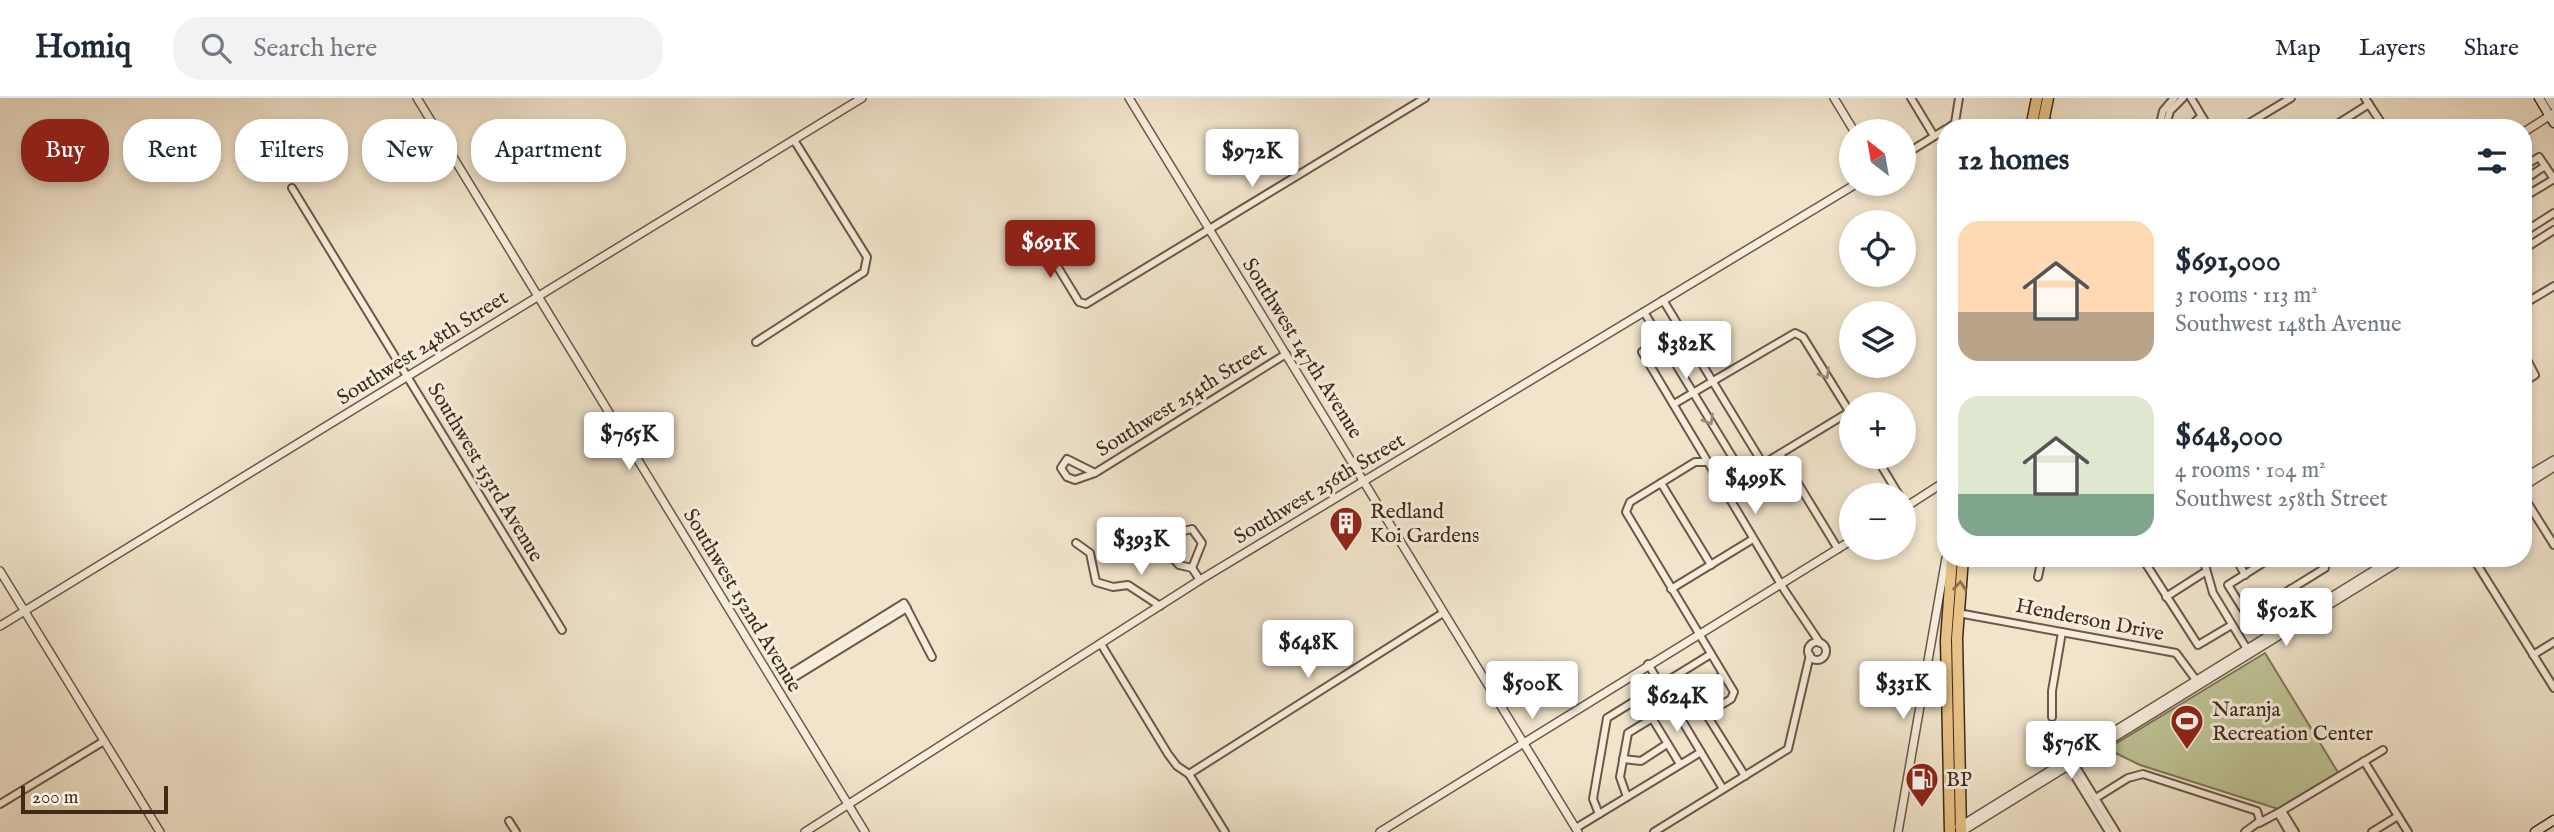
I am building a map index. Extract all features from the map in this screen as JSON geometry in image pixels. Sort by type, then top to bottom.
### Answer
[{"type":"highway","points":[[2033,119],[2037,98]]},
{"type":"highway","points":[[2044,119],[2048,98]]},
{"type":"highway","points":[[1952,567],[1958,830]]},
{"type":"highway","points":[[1952,613],[1961,567]]},
{"type":"main road","points":[[2539,98],[2552,117]]},
{"type":"main road","points":[[2549,98],[2554,106]]},
{"type":"main road","points":[[2535,832],[2554,820]]},
{"type":"street","name":"Southwest 152nd Avenue","points":[[417,98],[865,832]]},
{"type":"street","name":"Southwest 248th Street","points":[[0,626],[862,98]]},
{"type":"street","name":"Southwest 147th Avenue","points":[[1129,98],[1577,830]]},
{"type":"street","points":[[1043,243],[1079,302],[1086,304],[1425,98]]},
{"type":"street","points":[[1834,98],[1847,119]]},
{"type":"street","points":[[1911,98],[1934,136]]},
{"type":"street","points":[[1956,119],[1959,98]]},
{"type":"street","points":[[2161,119],[2162,111],[2174,98]]},
{"type":"street","points":[[2168,119],[2170,111],[2183,98]]},
{"type":"street","points":[[2191,98],[2203,119]]},
{"type":"street","points":[[2261,119],[2291,98]]},
{"type":"street","points":[[2342,119],[2367,101],[2379,119]]},
{"type":"street","points":[[2198,119],[2201,116]]},
{"type":"street","points":[[2532,128],[2552,117]]},
{"type":"street","points":[[1916,147],[1937,134]]},
{"type":"street","points":[[756,342],[864,272],[867,257],[794,139]]},
{"type":"street","points":[[2532,161],[2539,157],[2554,179],[2532,192]]},
{"type":"street","points":[[2532,175],[2545,166]]},
{"type":"street","name":"Southwest 153rd Avenue","points":[[292,188],[562,630]]},
{"type":"street","name":"Southwest 256th Street","points":[[805,832],[1200,580],[1839,194]]},
{"type":"street","points":[[2532,227],[2554,214]]},
{"type":"street","points":[[2532,244],[2554,230]]},
{"type":"street","points":[[2532,299],[2554,286]]},
{"type":"street","points":[[1663,300],[1763,464]]},
{"type":"street","points":[[1644,312],[1744,476]]},
{"type":"street","points":[[1674,404],[1797,333],[1803,337],[1839,396]]},
{"type":"street","points":[[1661,341],[1642,352],[1780,584],[1826,653],[1807,671]]},
{"type":"street","name":"Southwest 254th Street","points":[[1096,473],[1286,354]]},
{"type":"street","points":[[1722,489],[1839,420]]},
{"type":"street","points":[[1380,832],[1838,549],[1780,454]]},
{"type":"street","points":[[1067,459],[1096,473],[1075,480],[1067,477],[1061,468],[1067,459]]},
{"type":"street","points":[[2532,473],[2554,460]]},
{"type":"street","points":[[1706,462],[1695,462],[1630,502],[1626,512],[1733,695],[1706,714]]},
{"type":"street","points":[[2532,481],[2554,467]]},
{"type":"street","points":[[1661,483],[1711,565]]},
{"type":"street","points":[[1916,499],[1937,486]]},
{"type":"street","points":[[2532,510],[2554,545]]},
{"type":"street","points":[[1164,550],[1172,534],[1192,529],[1202,543],[1192,568]]},
{"type":"street","points":[[1153,536],[1178,565],[1192,568],[1200,580]]},
{"type":"street","points":[[1671,589],[1753,539]]},
{"type":"street","points":[[1076,543],[1090,553],[1096,569],[1096,582],[1113,587],[1128,585],[1160,606]]},
{"type":"street","points":[[1898,832],[1944,567]]},
{"type":"street","points":[[2038,577],[2040,567]]},
{"type":"street","points":[[2148,567],[2198,645],[2231,626]]},
{"type":"street","points":[[2204,567],[2245,650]]},
{"type":"street","points":[[2241,567],[2245,575]]},
{"type":"street","points":[[2257,567],[2228,586],[2241,608],[2251,613],[2325,567]]},
{"type":"street","points":[[2198,682],[2380,567]]},
{"type":"street","points":[[1958,830],[2380,567]]},
{"type":"street","points":[[2479,567],[2554,688]]},
{"type":"street","points":[[0,571],[160,832]]},
{"type":"street","points":[[2166,597],[2205,572]]},
{"type":"street","points":[[2291,589],[2305,613]]},
{"type":"street","points":[[789,677],[907,608],[932,657]]},
{"type":"street","points":[[1189,774],[1443,613]]},
{"type":"street","points":[[1935,622],[1952,613]]},
{"type":"street","name":"Henderson Drive","points":[[1952,613],[2176,653],[2198,682]]},
{"type":"street","points":[[1654,832],[1789,747],[1807,671],[1809,631]]},
{"type":"street","points":[[2052,717],[2052,691],[2062,632]]},
{"type":"street","points":[[2533,655],[2554,642]]},
{"type":"street","points":[[1810,651],[1820,643]]},
{"type":"street","points":[[1101,644],[1168,754],[1177,766],[1189,774],[1225,832]]},
{"type":"street","points":[[1810,651],[1817,660]]},
{"type":"street","points":[[1599,814],[1593,799],[1605,721],[1711,654]]},
{"type":"street","points":[[1648,664],[1723,789]]},
{"type":"street","points":[[1627,797],[1620,780],[1628,733],[1723,674]]},
{"type":"street","points":[[1693,692],[1745,776]]},
{"type":"street","points":[[1651,718],[1680,764]]},
{"type":"street","points":[[0,804],[104,741]]},
{"type":"street","points":[[1623,759],[1638,762],[1667,744]]},
{"type":"street","points":[[2245,832],[2259,821],[2280,812],[2383,750]]},
{"type":"street","points":[[1577,830],[1701,752]]},
{"type":"street","points":[[2364,761],[2408,832]]},
{"type":"street","points":[[2069,762],[2096,798],[2116,832]]},
{"type":"street","points":[[2069,762],[2109,832]]},
{"type":"street","points":[[2096,798],[2139,774],[2253,809],[2259,821]]},
{"type":"street","points":[[2280,812],[2289,832]]},
{"type":"street","points":[[2280,812],[2295,832]]},
{"type":"street","points":[[2372,832],[2398,816]]},
{"type":"street","points":[[509,821],[516,832]]},
{"type":"green space","points":[[2265,653],[2339,774],[2281,810],[2140,765],[2107,749]]},
{"type":"place","name":"Redland Koi Gardens","points":[[1346,553]]},
{"type":"place","name":"Naranja Recreation Center","points":[[2187,751]]},
{"type":"place","name":"BP","points":[[1922,809]]}]
